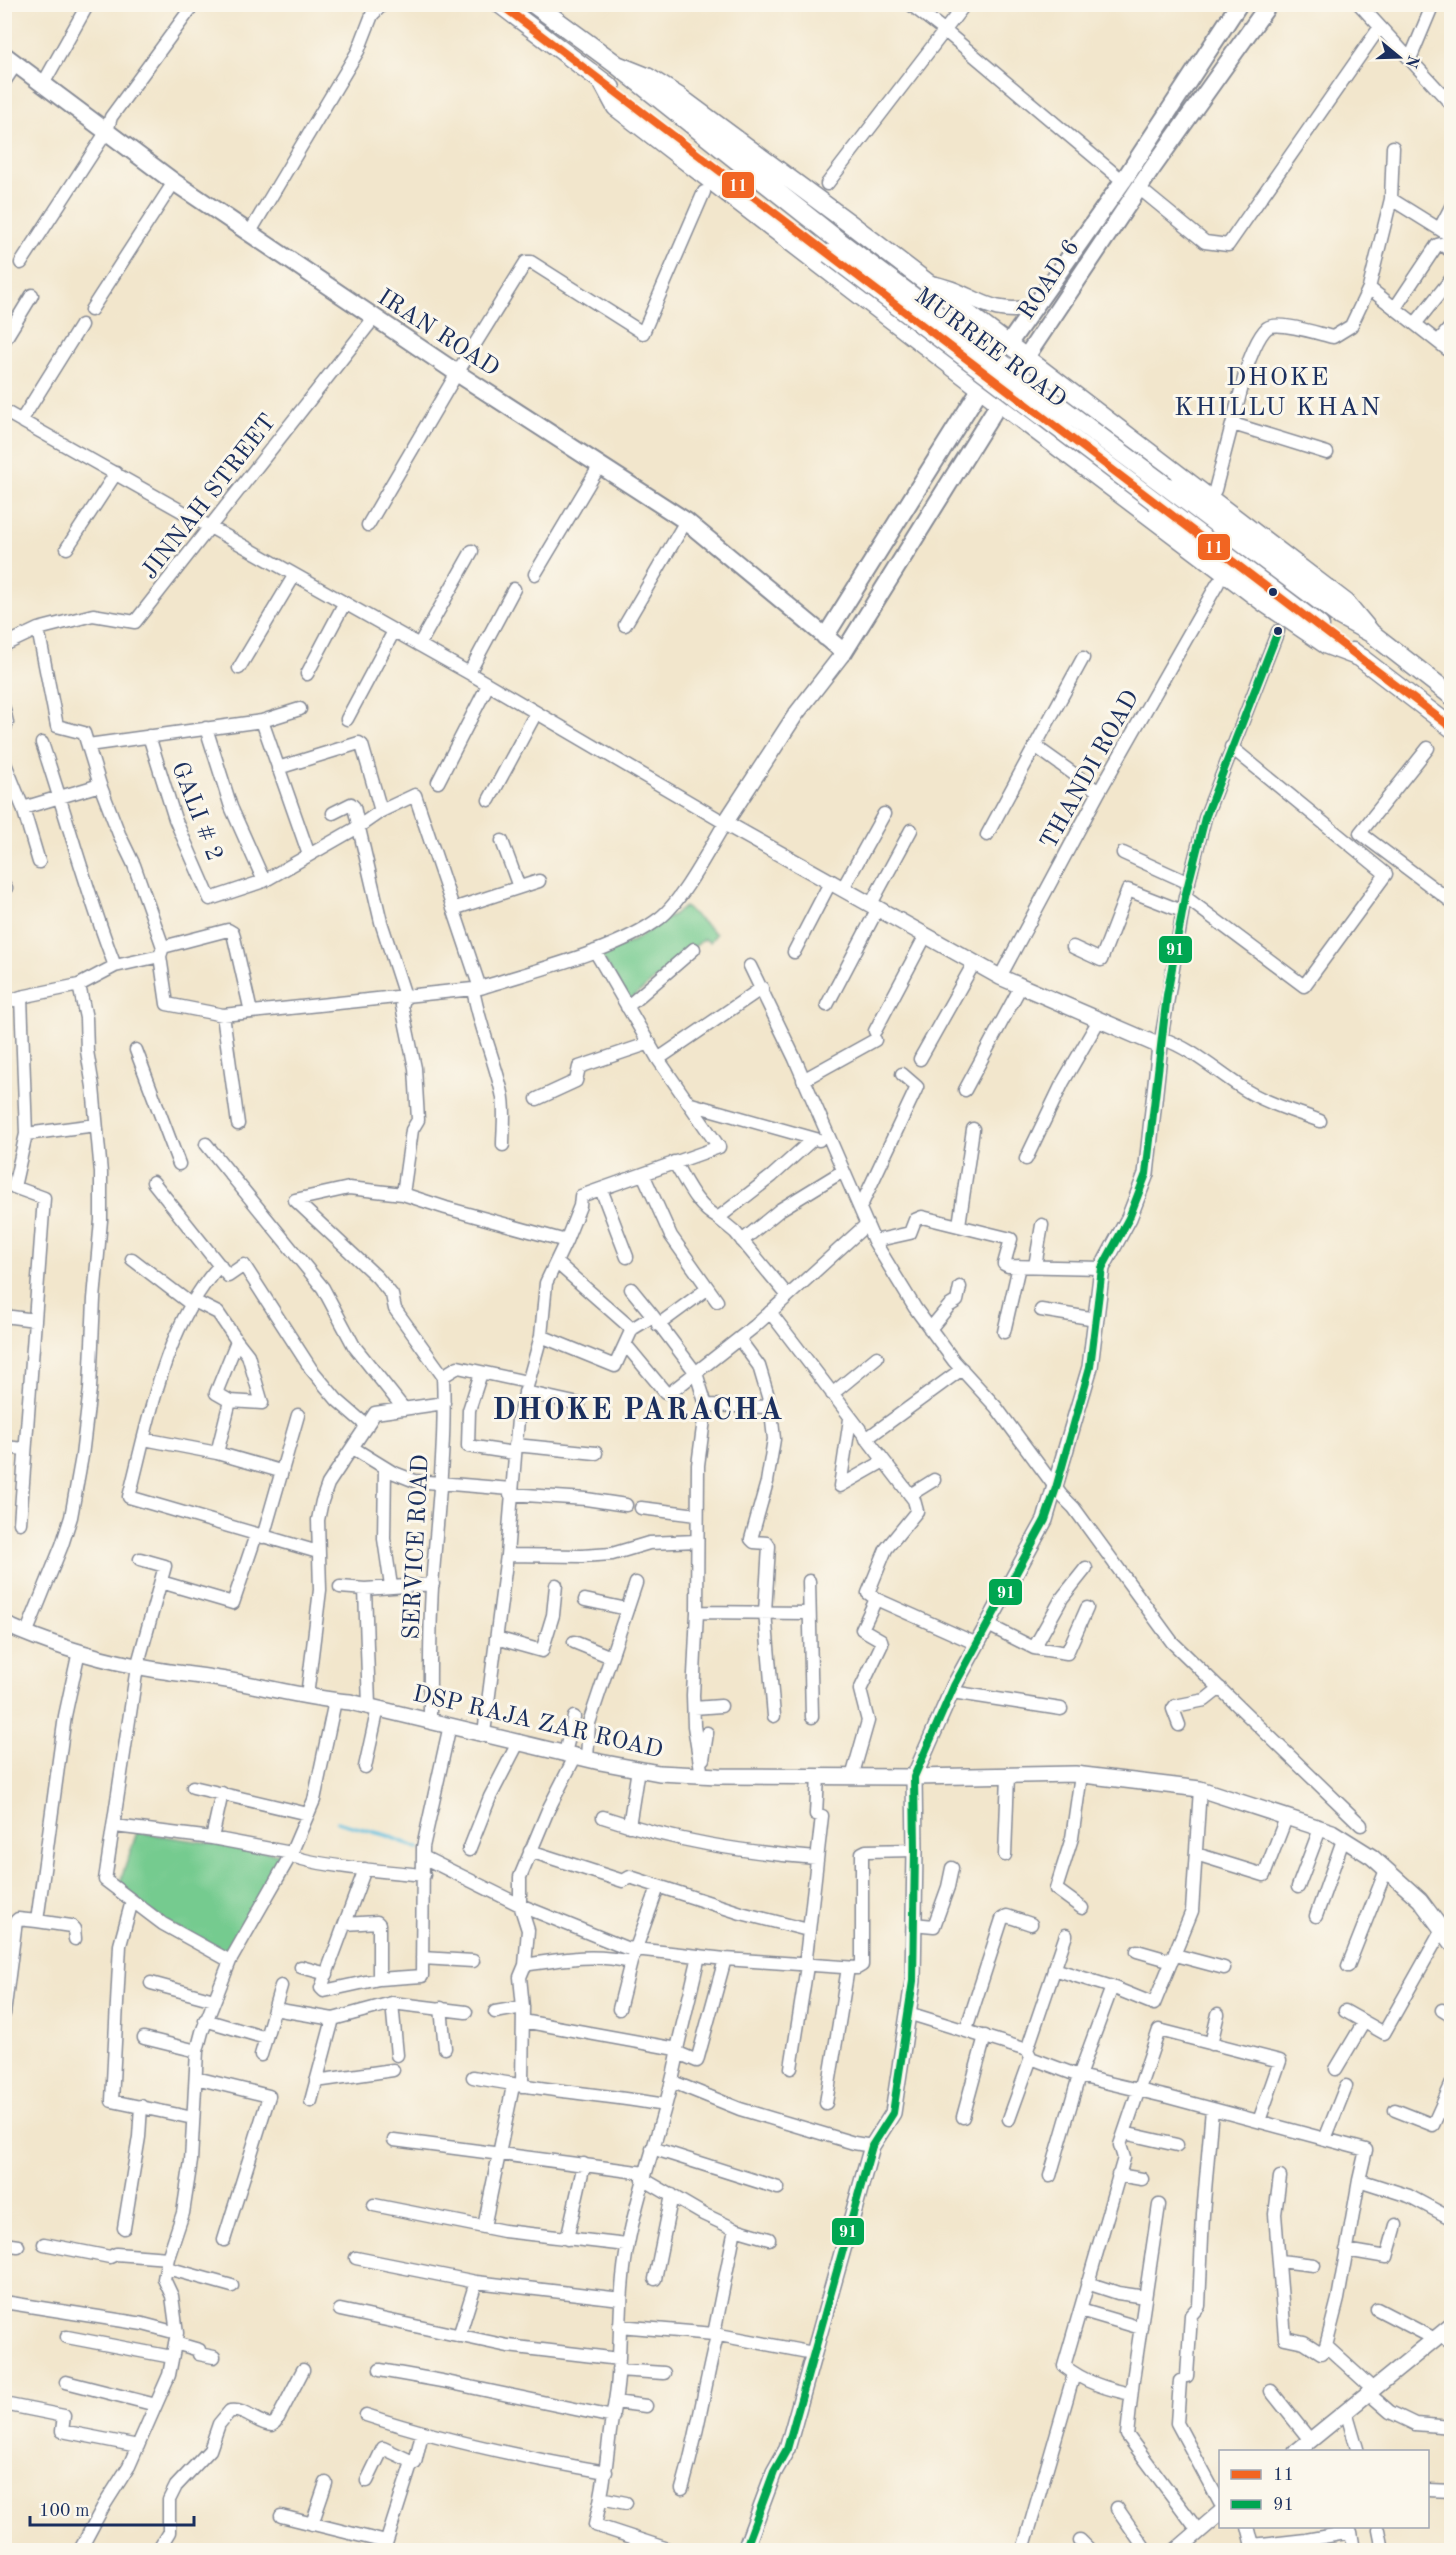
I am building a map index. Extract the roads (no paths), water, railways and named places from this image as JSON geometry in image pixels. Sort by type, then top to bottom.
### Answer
[{"type":"main road","name":"MURREE ROAD","points":[[500,4],[602,81],[1166,486],[1340,616],[1371,633],[1452,696]]},
{"type":"main road","name":"MURREE ROAD","points":[[534,4],[617,65],[835,248],[1156,502],[1452,728]]},
{"type":"main road","name":"ROAD 6","points":[[825,637],[1007,344],[1269,4]]},
{"type":"main road","name":"ROAD 6","points":[[843,652],[1000,403],[1024,357],[1131,184],[1234,6]]},
{"type":"main road","name":"IRAN ROAD","points":[[10,60],[174,182],[457,373],[686,521],[843,652]]},
{"type":"main road","points":[[617,65],[648,77],[679,97],[932,286],[1346,603],[1371,633]]},
{"type":"main road","points":[[602,81],[616,107],[1000,403],[1265,603],[1327,645],[1362,658]]},
{"type":"main road","points":[[907,330],[923,332],[939,320],[942,302],[932,286]]},
{"type":"street","points":[[43,84],[88,4]]},
{"type":"street","points":[[21,263],[107,131],[111,117],[194,4]]},
{"type":"street","points":[[250,232],[358,51],[373,10],[383,4]]},
{"type":"street","points":[[910,4],[1205,242],[1228,245],[1380,27]]},
{"type":"street","points":[[827,184],[965,4]]},
{"type":"street","points":[[1359,4],[1452,105]]},
{"type":"street","points":[[1410,59],[1433,4]]},
{"type":"street","points":[[4,82],[10,60]]},
{"type":"street","points":[[1215,490],[1252,352],[1267,329],[1287,326],[1333,337],[1351,326],[1369,288],[1391,199],[1393,147]]},
{"type":"street","points":[[91,310],[174,182]]},
{"type":"street","points":[[368,525],[457,373],[528,262],[643,333],[704,192]]},
{"type":"street","points":[[1391,199],[1452,237]]},
{"type":"street","points":[[1440,228],[1452,205]]},
{"type":"street","points":[[1395,308],[1437,245],[1441,244],[1452,252]]},
{"type":"street","points":[[1415,324],[1452,278]]},
{"type":"street","points":[[932,286],[953,289],[993,308],[1016,311],[1034,307]]},
{"type":"street","points":[[1369,288],[1452,353]]},
{"type":"street","points":[[4,341],[33,295]]},
{"type":"street","name":"JINNAH STREET","points":[[38,629],[93,615],[135,622],[374,318]]},
{"type":"street","points":[[1438,342],[1452,325]]},
{"type":"street","points":[[4,427],[81,326]]},
{"type":"street","points":[[13,416],[469,673],[725,823],[974,963],[1000,977],[1099,1020],[1189,1050],[1249,1092],[1269,1103],[1320,1121]]},
{"type":"street","points":[[1233,424],[1327,453]]},
{"type":"street","points":[[535,574],[600,465]]},
{"type":"street","points":[[67,548],[116,473]]},
{"type":"street","points":[[625,625],[686,521]]},
{"type":"street","points":[[419,645],[472,551]]},
{"type":"street","points":[[240,668],[294,576]]},
{"type":"street","name":"THANDI ROAD","points":[[1000,977],[1099,792],[1218,584]]},
{"type":"street","points":[[469,673],[514,589]]},
{"type":"street","points":[[307,674],[344,604]]},
{"type":"street","points":[[4,645],[38,629],[57,726],[83,733],[100,785],[134,865],[161,952],[167,1004],[223,1015],[477,989],[595,951],[661,917],[676,900],[796,714],[843,652]]},
{"type":"street","points":[[347,719],[394,631]]},
{"type":"street","points":[[745,2550],[774,2472],[787,2449],[872,2146],[893,2114],[913,1981],[914,1777],[952,1692],[1045,1520],[1056,1488],[1090,1367],[1101,1268],[1129,1218],[1146,1174],[1161,1042],[1182,911],[1205,818],[1278,631]]},
{"type":"street","points":[[987,834],[1083,658]]},
{"type":"street","points":[[438,782],[488,685]]},
{"type":"street","points":[[4,709],[8,723],[4,730]]},
{"type":"street","points":[[88,745],[262,721],[300,709]]},
{"type":"street","points":[[489,800],[536,713]]},
{"type":"street","points":[[262,721],[309,855]]},
{"type":"street","points":[[206,728],[231,807],[264,881],[358,827],[381,811],[415,795],[477,989],[477,1016],[489,1046],[503,1096],[503,1145]]},
{"type":"street","name":"GALI # 2","points":[[149,736],[175,819],[210,899],[264,881]]},
{"type":"street","points":[[42,743],[81,872],[115,966]]},
{"type":"street","points":[[278,768],[359,743],[362,745],[381,811]]},
{"type":"street","points":[[1035,746],[1099,792]]},
{"type":"street","points":[[1185,897],[1304,986],[1386,874],[1231,747]]},
{"type":"street","points":[[1428,748],[1360,833],[1452,902]]},
{"type":"street","points":[[4,761],[23,808],[39,862]]},
{"type":"street","points":[[23,808],[100,785]]},
{"type":"street","points":[[333,813],[351,804],[354,807],[381,921],[405,996],[402,1006],[415,1068],[418,1120],[412,1130],[402,1194]]},
{"type":"street","points":[[794,952],[884,814]]},
{"type":"street","points":[[827,1005],[911,830]]},
{"type":"street","points":[[502,841],[519,888]]},
{"type":"street","points":[[1123,853],[1189,883]]},
{"type":"street","points":[[453,909],[539,881]]},
{"type":"street","points":[[1074,948],[1101,960],[1128,890],[1182,911]]},
{"type":"street","points":[[4,1004],[21,997],[79,985],[115,966],[228,930],[233,933],[251,1012]]},
{"type":"street","points":[[803,1080],[875,1036],[926,935]]},
{"type":"street","points":[[627,1007],[694,948]]},
{"type":"street","points":[[484,1733],[507,1555],[518,1419],[541,1336],[546,1284],[580,1206],[581,1196],[719,1147],[658,1059],[595,951]]},
{"type":"street","points":[[920,1059],[974,963]]},
{"type":"street","points":[[750,966],[762,988],[874,1241],[930,1329],[996,1407],[1056,1488],[1074,1508],[1172,1642],[1361,1825]]},
{"type":"street","points":[[26,1634],[71,1517],[90,1389],[94,1299],[101,1220],[99,1192],[101,1173],[87,1050],[86,1018],[79,985]]},
{"type":"street","points":[[965,1090],[1021,986]]},
{"type":"street","points":[[658,1059],[762,988]]},
{"type":"street","points":[[20,1523],[44,1198],[9,1186],[26,1134],[21,997]]},
{"type":"street","points":[[223,1015],[238,1124]]},
{"type":"street","points":[[1026,1159],[1058,1092],[1099,1020]]},
{"type":"street","points":[[537,1099],[576,1082],[579,1067],[650,1043]]},
{"type":"street","points":[[136,1050],[179,1164]]},
{"type":"street","points":[[860,1208],[917,1087],[902,1074]]},
{"type":"street","points":[[691,1104],[832,1144]]},
{"type":"street","points":[[26,1134],[96,1125]]},
{"type":"street","points":[[959,1225],[973,1129]]},
{"type":"street","points":[[718,1218],[772,1176],[813,1139]]},
{"type":"street","points":[[206,1144],[323,1288],[354,1346],[404,1409]]},
{"type":"street","points":[[675,1162],[698,1202],[742,1241],[788,1296]]},
{"type":"street","points":[[742,1241],[781,1209],[843,1171]]},
{"type":"street","points":[[643,1174],[671,1236],[717,1301]]},
{"type":"street","points":[[153,1182],[228,1276],[244,1265],[310,1370],[337,1400],[367,1426]]},
{"type":"street","points":[[566,1241],[402,1194],[349,1188],[295,1200],[377,1277],[392,1295],[395,1309],[443,1376],[458,1367],[579,1404]]},
{"type":"street","points":[[601,1189],[627,1257]]},
{"type":"street","points":[[874,1241],[910,1233],[918,1217],[1011,1239],[1004,1264],[1008,1266],[1101,1268]]},
{"type":"street","points":[[626,1345],[668,1394],[770,1312],[867,1224]]},
{"type":"street","points":[[1035,1266],[1042,1225]]},
{"type":"street","points":[[132,1259],[193,1303],[218,1313],[248,1355],[262,1403],[230,1401],[216,1393],[237,1341]]},
{"type":"street","points":[[556,1262],[632,1329]]},
{"type":"street","points":[[220,1265],[203,1284],[156,1386],[129,1497],[318,1552]]},
{"type":"street","points":[[1004,1332],[1019,1266]]},
{"type":"street","points":[[930,1329],[948,1306],[957,1301],[960,1287]]},
{"type":"street","points":[[631,1289],[696,1373],[706,1405],[698,1465],[694,1708],[701,1772]]},
{"type":"street","points":[[541,1336],[614,1366],[617,1365],[632,1329],[656,1320],[707,1289]]},
{"type":"street","points":[[1041,1310],[1096,1319]]},
{"type":"street","points":[[770,1312],[910,1495],[916,1511],[886,1549],[868,1593],[876,1599],[977,1644]]},
{"type":"street","points":[[4,1316],[34,1320]]},
{"type":"street","points":[[739,1338],[759,1366],[770,1403],[774,1439],[767,1482],[751,1539],[754,1542],[767,1543],[769,1546],[765,1612],[774,1716]]},
{"type":"street","points":[[832,1394],[877,1357]]},
{"type":"street","points":[[866,1439],[962,1369]]},
{"type":"street","points":[[481,1373],[469,1410],[468,1446],[596,1453]]},
{"type":"street","name":"SERVICE ROAD","points":[[430,1720],[432,1584],[439,1521],[443,1376]]},
{"type":"street","points":[[217,1454],[230,1401]]},
{"type":"street","points":[[308,1696],[320,1590],[318,1520],[328,1484],[375,1413],[444,1403]]},
{"type":"street","points":[[706,1405],[769,1407]]},
{"type":"street","points":[[160,1582],[233,1604],[260,1536],[298,1415]]},
{"type":"street","points":[[850,1419],[840,1485],[884,1461]]},
{"type":"street","points":[[144,1439],[217,1454],[280,1471]]},
{"type":"street","points":[[4,1447],[25,1449]]},
{"type":"street","points":[[353,1448],[385,1468],[415,1481],[626,1505]]},
{"type":"street","points":[[385,1468],[384,1539],[391,1586]]},
{"type":"street","points":[[910,1495],[934,1480]]},
{"type":"street","points":[[641,1508],[697,1515]]},
{"type":"street","points":[[507,1555],[602,1555],[629,1551],[649,1543],[698,1541]]},
{"type":"street","points":[[140,1559],[165,1566],[137,1667],[115,1826],[105,1880],[163,1924],[230,1961]]},
{"type":"street","points":[[1034,1648],[1062,1598],[1086,1568]]},
{"type":"street","points":[[809,1581],[812,1718]]},
{"type":"street","points":[[484,2227],[498,2153],[517,2086],[523,2021],[520,1977],[525,1965],[528,1930],[520,1905],[520,1877],[589,1723],[636,1582]]},
{"type":"street","points":[[340,1587],[365,1589],[432,1584]]},
{"type":"street","points":[[496,1638],[542,1651],[554,1615],[556,1585]]},
{"type":"street","points":[[364,1767],[373,1707],[365,1589]]},
{"type":"street","points":[[852,1777],[868,1721],[860,1690],[882,1644],[881,1640],[862,1629],[876,1599]]},
{"type":"street","points":[[585,1600],[627,1609]]},
{"type":"street","points":[[988,1625],[1034,1648],[1064,1654],[1070,1651],[1087,1608]]},
{"type":"street","points":[[697,1612],[809,1613]]},
{"type":"street","name":"DSP RAJA ZAR ROAD","points":[[4,1624],[26,1634],[137,1667],[194,1674],[373,1707],[576,1756],[659,1773],[701,1772],[852,1777],[1081,1774],[1200,1789],[1320,1829],[1372,1857],[1420,1900],[1452,1943]]},
{"type":"street","points":[[574,1642],[611,1657]]},
{"type":"street","points":[[37,1921],[65,1716],[79,1651]]},
{"type":"street","points":[[1179,1725],[1173,1709],[1175,1706],[1205,1700],[1220,1688]]},
{"type":"street","points":[[952,1692],[1061,1709]]},
{"type":"street","points":[[81,2550],[138,2446],[169,2376],[176,2338],[172,2296],[164,2279],[183,2213],[194,2138],[197,2051],[206,2020],[230,1961],[290,1856],[308,1814],[319,1780],[322,1755],[335,1701]]},
{"type":"street","points":[[694,1708],[721,1706]]},
{"type":"street","points":[[574,1717],[576,1756]]},
{"type":"street","points":[[365,1869],[321,1988],[324,1991],[378,1979],[422,1976],[423,1847],[450,1725]]},
{"type":"street","points":[[701,1772],[707,1733]]},
{"type":"street","points":[[469,1850],[490,1797],[519,1741]]},
{"type":"street","points":[[629,1826],[639,1769]]},
{"type":"street","points":[[1081,1774],[1072,1838],[1056,1889],[1082,1908]]},
{"type":"street","points":[[1005,1855],[1008,1775]]},
{"type":"street","points":[[791,2068],[806,1966],[808,1930],[822,1816],[816,1814],[818,1776]]},
{"type":"street","points":[[193,1787],[308,1814]]},
{"type":"street","points":[[1054,1969],[1112,1987],[1154,2004],[1192,1911],[1200,1789]]},
{"type":"street","points":[[212,1838],[222,1793]]},
{"type":"street","points":[[603,1817],[680,1840],[756,1852],[816,1858]]},
{"type":"street","points":[[1196,1854],[1264,1875],[1286,1818]]},
{"type":"street","points":[[115,1826],[212,1838],[286,1852],[290,1856],[365,1869],[424,1875]]},
{"type":"street","points":[[1298,1887],[1320,1829]]},
{"type":"street","points":[[1316,1916],[1343,1840]]},
{"type":"street","points":[[423,1857],[520,1905],[624,1947],[725,1959],[861,1968],[862,1853],[915,1850]]},
{"type":"street","points":[[530,1851],[623,1881],[628,1876],[741,1913],[808,1930]]},
{"type":"street","points":[[913,1924],[934,1926],[948,1887],[952,1868]]},
{"type":"street","points":[[1348,1966],[1386,1870]]},
{"type":"street","points":[[619,2009],[631,1962],[658,1887]]},
{"type":"street","points":[[132,1901],[120,1945],[112,2101],[193,2118]]},
{"type":"street","points":[[966,2030],[1002,1919],[1007,1916],[1031,1924]]},
{"type":"street","points":[[4,2014],[18,1918],[71,1926],[74,1929],[75,1939]]},
{"type":"street","points":[[345,1924],[377,1922],[379,1924],[378,1979]]},
{"type":"street","points":[[1345,2011],[1382,2033],[1386,2031],[1442,1930]]},
{"type":"street","points":[[1009,2119],[1066,1935]]},
{"type":"street","points":[[1137,1951],[1224,1968]]},
{"type":"street","points":[[525,1965],[569,1958],[605,1956],[631,1962]]},
{"type":"street","points":[[671,2550],[595,2525],[606,2472],[615,2402],[621,2299],[627,2245],[644,2176],[673,2082],[699,1956]]},
{"type":"street","points":[[422,1958],[473,1961]]},
{"type":"street","points":[[523,2021],[678,2051],[697,2061],[725,1959]]},
{"type":"street","points":[[301,1967],[327,1974]]},
{"type":"street","points":[[826,2103],[848,1968]]},
{"type":"street","points":[[151,1983],[214,2000]]},
{"type":"street","points":[[261,2055],[281,1986]]},
{"type":"street","points":[[1050,2176],[1079,2076],[1112,1987]]},
{"type":"street","points":[[274,2009],[333,2019],[392,2003],[466,2012]]},
{"type":"street","points":[[392,2003],[397,2055]]},
{"type":"street","points":[[495,2012],[523,2007]]},
{"type":"street","points":[[441,2008],[445,2048]]},
{"type":"street","points":[[908,2013],[985,2036],[1079,2076],[1366,2150],[1338,2299],[1326,2346],[1321,2353],[1304,2342],[1285,2338],[1275,2214],[1280,2177]]},
{"type":"street","points":[[1211,2044],[1218,2014]]},
{"type":"street","points":[[311,2101],[333,2019]]},
{"type":"street","points":[[206,2020],[266,2038]]},
{"type":"street","points":[[1336,2069],[1364,2022]]},
{"type":"street","points":[[1131,2394],[1107,2389],[1074,2374],[1064,2366],[1124,2158],[1120,2145],[1159,2030],[1280,2061],[1259,2121]]},
{"type":"street","points":[[963,2116],[985,2036]]},
{"type":"street","points":[[144,2038],[197,2051]]},
{"type":"street","points":[[316,2081],[393,2070]]},
{"type":"street","points":[[196,2078],[200,2077],[269,2096],[224,2240]]},
{"type":"street","points":[[472,2077],[517,2086],[606,2095],[665,2105]]},
{"type":"street","points":[[673,2082],[741,2109],[854,2143],[872,2146]]},
{"type":"street","points":[[1395,2110],[1433,2125],[1452,2083]]},
{"type":"street","points":[[1325,2139],[1346,2086]]},
{"type":"street","points":[[124,2228],[139,2137],[141,2106]]},
{"type":"street","points":[[1212,2109],[1199,2306],[1191,2315],[1177,2423],[1219,2498]]},
{"type":"street","points":[[1124,2133],[1177,2145]]},
{"type":"street","points":[[394,2140],[584,2164],[644,2176],[703,2214],[735,2229],[769,2239]]},
{"type":"street","points":[[652,2148],[778,2188]]},
{"type":"street","points":[[567,2239],[584,2164]]},
{"type":"street","points":[[1118,2175],[1142,2179]]},
{"type":"street","points":[[1359,2180],[1409,2196],[1444,2213],[1452,2220]]},
{"type":"street","points":[[655,2279],[672,2195]]},
{"type":"street","points":[[374,2205],[484,2227],[627,2245]]},
{"type":"street","points":[[1159,2205],[1127,2434],[1199,2532]]},
{"type":"street","points":[[1346,2250],[1387,2257],[1396,2225]]},
{"type":"street","points":[[682,2489],[694,2448],[704,2384],[735,2229]]},
{"type":"street","points":[[4,2244],[18,2246]]},
{"type":"street","points":[[44,2244],[110,2258],[116,2254],[167,2263],[232,2286]]},
{"type":"street","points":[[356,2258],[476,2282],[621,2299]]},
{"type":"street","points":[[1280,2261],[1314,2265]]},
{"type":"street","points":[[459,2336],[476,2282]]},
{"type":"street","points":[[1087,2283],[1118,2293],[1145,2296]]},
{"type":"street","points":[[4,2302],[143,2324],[199,2349],[199,2354],[214,2357]]},
{"type":"street","points":[[1377,2309],[1442,2339]]},
{"type":"street","points":[[340,2310],[508,2346],[664,2373]]},
{"type":"street","points":[[1080,2310],[1141,2328]]},
{"type":"street","points":[[1297,2450],[1370,2390],[1442,2339],[1452,2325]]},
{"type":"street","points":[[619,2326],[715,2335],[813,2353]]},
{"type":"street","points":[[67,2337],[172,2357]]},
{"type":"street","points":[[1326,2346],[1390,2412],[1415,2424],[1452,2427]]},
{"type":"street","points":[[158,2550],[169,2532],[169,2500],[176,2486],[210,2450],[222,2418],[230,2410],[237,2410],[272,2425],[276,2422],[303,2370]]},
{"type":"street","points":[[380,2370],[613,2417]]},
{"type":"street","points":[[1023,2550],[1074,2374]]},
{"type":"street","points":[[66,2382],[156,2405]]},
{"type":"street","points":[[1271,2391],[1310,2440]]},
{"type":"street","points":[[615,2402],[646,2406]]},
{"type":"street","points":[[4,2404],[64,2416],[62,2431],[138,2446]]},
{"type":"street","points":[[1346,2410],[1358,2450]]},
{"type":"street","points":[[366,2415],[422,2433],[499,2452],[606,2472]]},
{"type":"street","points":[[280,2516],[385,2546],[412,2462],[415,2463],[422,2433]]},
{"type":"street","points":[[367,2481],[384,2448],[412,2462]]},
{"type":"street","points":[[312,2524],[326,2483]]},
{"type":"street","points":[[1429,2490],[1452,2492]]},
{"type":"street","points":[[601,2498],[626,2503]]},
{"type":"street","points":[[1117,2508],[1146,2550]]},
{"type":"street","points":[[1177,2550],[1219,2515]]},
{"type":"street","points":[[1248,2528],[1253,2548],[1307,2545],[1351,2532],[1354,2550]]},
{"type":"street","points":[[1379,2530],[1383,2550]]},
{"type":"street","points":[[1080,2540],[1090,2550]]},
{"type":"waterway","points":[[337,1822],[387,1835],[420,1849],[387,1836],[337,1822]]},
{"type":"district","name":"DHOKE KHILLU KHAN","points":[[1278,391]]},
{"type":"district","name":"DHOKE PARACHA","points":[[638,1409]]}]
